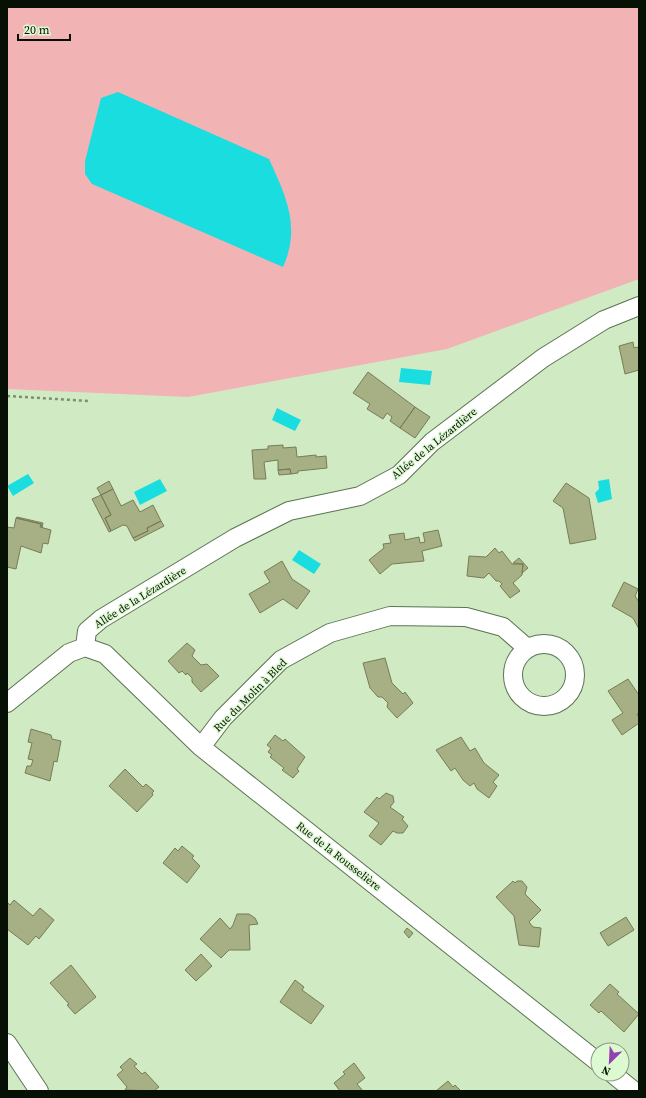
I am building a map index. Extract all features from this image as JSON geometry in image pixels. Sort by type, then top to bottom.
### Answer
[{"type":"street","name":"Allée de la Lézardière","points":[[85,647],[87,632],[101,619],[235,538],[289,511],[360,496],[399,476],[432,442],[543,358],[604,320],[639,306]]},
{"type":"street","name":"Rue du Molin à Bled","points":[[201,747],[223,718],[281,660],[330,633],[390,616],[466,618],[503,627],[527,648]]},
{"type":"street","points":[[7,703],[69,653],[85,647]]},
{"type":"street","name":"Rue de la Rousselière","points":[[85,647],[105,654],[201,747],[590,1056]]},
{"type":"street","points":[[7,1043],[39,1091]]},
{"type":"street","points":[[623,1082],[634,1091]]},
{"type":"path","points":[[7,396],[89,401]]},
{"type":"shaded area","points":[[7,7],[639,7],[639,279],[447,349],[188,397],[7,389]]},
{"type":"water","points":[[118,92],[269,159],[286,199],[291,225],[291,238],[283,267],[92,184],[85,174],[85,161],[101,98]]},
{"type":"water","points":[[401,368],[432,371],[430,385],[399,382]]},
{"type":"water","points":[[277,408],[301,420],[295,431],[272,420]]},
{"type":"water","points":[[28,474],[34,483],[13,496],[7,486]]},
{"type":"water","points":[[160,479],[167,491],[140,505],[134,492]]},
{"type":"water","points":[[609,479],[612,499],[598,503],[595,493],[599,489],[598,481]]},
{"type":"water","points":[[299,550],[321,564],[314,574],[292,560]]},
{"type":"building","points":[[633,342],[634,348],[638,347],[639,351],[639,370],[625,374],[619,346]]},
{"type":"building","points":[[368,372],[415,407],[400,428],[390,421],[392,417],[387,413],[383,419],[367,409],[370,404],[353,393]]},
{"type":"building","points":[[415,407],[430,417],[415,438],[400,428]]},
{"type":"building","points":[[283,445],[283,448],[296,447],[297,457],[316,455],[316,457],[326,456],[327,468],[298,471],[298,473],[291,474],[290,469],[278,470],[278,460],[264,462],[266,479],[254,479],[252,450],[268,449],[268,446]]},
{"type":"building","points":[[290,469],[291,474],[279,475],[278,470]]},
{"type":"building","points":[[109,481],[113,489],[101,495],[97,488]]},
{"type":"building","points":[[566,483],[589,498],[596,539],[570,544],[563,508],[553,501]]},
{"type":"building","points":[[113,489],[121,506],[133,500],[140,512],[153,505],[161,521],[147,528],[148,531],[133,538],[127,526],[123,525],[111,531],[105,518],[111,515],[101,495]]},
{"type":"building","points":[[101,495],[111,515],[105,518],[111,531],[109,532],[92,499]]},
{"type":"building","points":[[16,518],[43,523],[42,528],[41,524]]},
{"type":"building","points":[[16,518],[41,524],[40,527],[51,530],[48,544],[43,543],[41,553],[21,546],[16,569],[7,567],[7,527],[14,528]]},
{"type":"building","points":[[161,521],[164,526],[135,541],[133,538],[148,531],[147,528]]},
{"type":"building","points":[[438,530],[442,546],[422,551],[424,561],[392,564],[380,574],[369,560],[384,548],[383,544],[391,543],[389,535],[404,533],[405,540],[419,537],[420,543],[425,542],[423,533]]},
{"type":"building","points":[[495,548],[499,553],[502,551],[512,564],[523,564],[522,575],[513,583],[520,591],[510,598],[500,586],[502,584],[499,581],[496,581],[489,573],[484,578],[467,576],[469,556],[486,557]]},
{"type":"building","points":[[519,558],[528,568],[522,573],[523,564],[513,563]]},
{"type":"building","points":[[282,561],[292,579],[310,591],[297,609],[283,599],[260,613],[249,594],[270,582],[264,572]]},
{"type":"building","points":[[624,582],[638,589],[635,596],[639,602],[639,629],[633,618],[612,606]]},
{"type":"building","points":[[187,643],[195,650],[192,656],[201,665],[207,664],[219,676],[201,692],[192,682],[192,678],[187,673],[186,675],[182,671],[179,673],[168,661]]},
{"type":"building","points":[[385,658],[392,683],[403,694],[405,692],[413,703],[397,718],[387,707],[388,703],[382,697],[378,697],[370,688],[363,663]]},
{"type":"building","points":[[628,679],[639,695],[639,713],[637,714],[639,723],[622,735],[612,720],[623,713],[608,691]]},
{"type":"building","points":[[31,729],[51,735],[52,739],[61,741],[57,762],[54,761],[50,781],[25,773],[27,766],[31,766],[33,760],[28,759],[32,743],[28,742]]},
{"type":"building","points":[[275,735],[283,741],[285,739],[305,757],[297,769],[299,771],[293,778],[282,770],[284,768],[270,757],[272,755],[268,752],[271,748],[267,745]]},
{"type":"building","points":[[461,737],[470,751],[475,748],[484,763],[499,775],[493,782],[497,786],[489,798],[477,789],[474,783],[470,786],[463,780],[455,768],[451,771],[436,750]]},
{"type":"building","points":[[125,769],[143,787],[146,784],[154,791],[152,793],[153,795],[137,812],[109,786]]},
{"type":"building","points":[[386,793],[393,796],[394,802],[390,807],[404,817],[402,819],[408,826],[403,833],[393,831],[381,845],[369,836],[379,823],[364,812],[377,797],[379,799]]},
{"type":"building","points":[[182,846],[194,856],[192,858],[200,866],[187,883],[163,863],[175,848],[178,851]]},
{"type":"building","points":[[513,881],[515,883],[517,881],[522,881],[527,887],[525,894],[541,910],[529,922],[533,927],[541,928],[539,947],[519,945],[514,916],[496,897]]},
{"type":"building","points":[[14,900],[33,916],[40,908],[54,920],[39,939],[36,936],[28,945],[7,929],[7,902],[10,905]]},
{"type":"building","points":[[237,914],[249,914],[255,918],[258,924],[249,925],[250,950],[229,950],[221,958],[200,939],[220,918],[230,929]]},
{"type":"building","points":[[626,917],[634,930],[608,946],[600,933]]},
{"type":"building","points":[[407,928],[413,933],[409,938],[404,932]]},
{"type":"building","points":[[201,954],[212,966],[196,981],[185,970]]},
{"type":"building","points":[[71,965],[96,997],[75,1014],[67,1005],[69,1004],[50,983]]},
{"type":"building","points":[[295,980],[304,987],[302,990],[324,1006],[311,1024],[280,1002]]},
{"type":"building","points":[[610,984],[619,992],[617,994],[639,1014],[624,1032],[601,1011],[599,1013],[590,1005]]},
{"type":"building","points":[[130,1058],[137,1064],[134,1066],[142,1074],[145,1072],[159,1087],[154,1091],[125,1090],[127,1087],[117,1075],[123,1070],[120,1067]]},
{"type":"building","points":[[354,1063],[365,1078],[357,1084],[363,1091],[340,1091],[334,1083],[345,1074],[343,1072]]},
{"type":"building","points":[[448,1081],[453,1087],[455,1085],[461,1091],[436,1091]]}]
